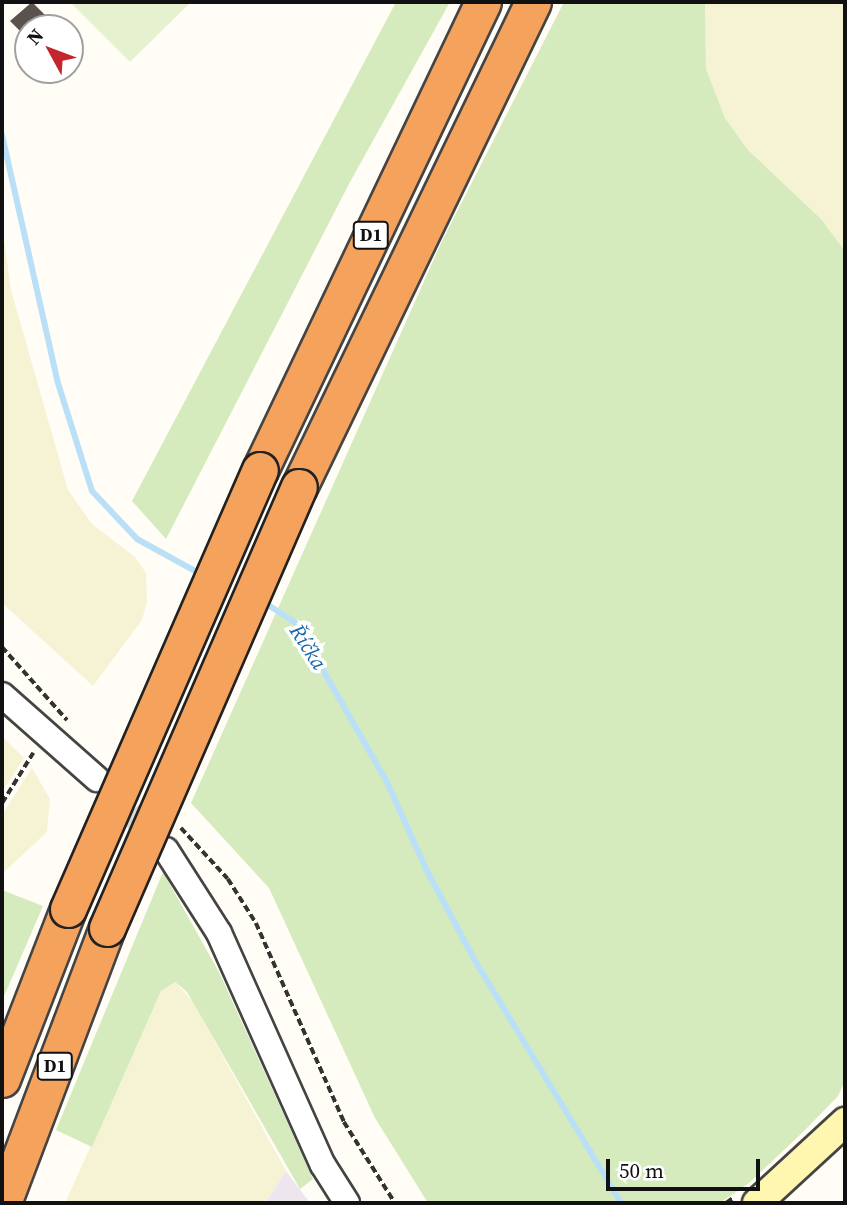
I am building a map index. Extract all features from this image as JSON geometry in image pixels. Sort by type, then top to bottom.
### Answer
[{"type":"highway","name":"D1","points":[[6,1067],[68,909],[260,470],[483,2]]},
{"type":"highway","name":"D1","points":[[3,1203],[107,928],[299,487],[533,2]]},
{"type":"main road","points":[[757,1203],[845,1122]]},
{"type":"street","points":[[2,695],[97,779]]},
{"type":"street","points":[[166,850],[219,933],[323,1166],[347,1203]]},
{"type":"path","points":[[2,647],[76,730]]},
{"type":"path","points":[[2,803],[32,756],[41,731]]},
{"type":"path","points":[[176,822],[228,879],[256,923],[344,1122],[395,1203]]},
{"type":"shaded area","points":[[705,2],[845,2],[845,251],[821,219],[748,150],[725,118],[706,69]]},
{"type":"shaded area","points":[[2,224],[11,290],[68,490],[92,524],[135,557],[146,573],[147,602],[142,620],[93,686],[2,603]]},
{"type":"shaded area","points":[[2,736],[24,758],[2,792]]},
{"type":"shaded area","points":[[32,768],[50,799],[47,832],[2,874],[2,815]]},
{"type":"shaded area","points":[[175,982],[193,1002],[286,1171],[265,1203],[65,1203],[161,991]]},
{"type":"shaded area","points":[[286,1171],[310,1203],[265,1203]]},
{"type":"green space","points":[[70,2],[191,2],[130,62]]},
{"type":"green space","points":[[396,2],[450,2],[350,182],[166,539],[132,501]]},
{"type":"green space","points":[[564,2],[705,2],[706,69],[725,118],[748,150],[821,219],[845,251],[845,1081],[838,1096],[804,1131],[749,1183],[720,1203],[428,1203],[375,1118],[269,888],[191,803],[442,241]]},
{"type":"green space","points":[[163,872],[220,974],[313,1179],[300,1189],[187,992],[175,982],[161,991],[92,1147],[56,1130]]},
{"type":"green space","points":[[2,890],[43,906],[2,1001]]},
{"type":"building","points":[[32,2],[44,14],[18,14]]},
{"type":"waterway","name":"Říčka","points":[[2,135],[57,380],[92,491],[137,539],[204,576]]},
{"type":"waterway","name":"Říčka","points":[[262,601],[296,623],[386,780],[426,869],[474,959],[621,1203]]},
{"type":"tunnel","points":[[105,787],[158,842]]}]
